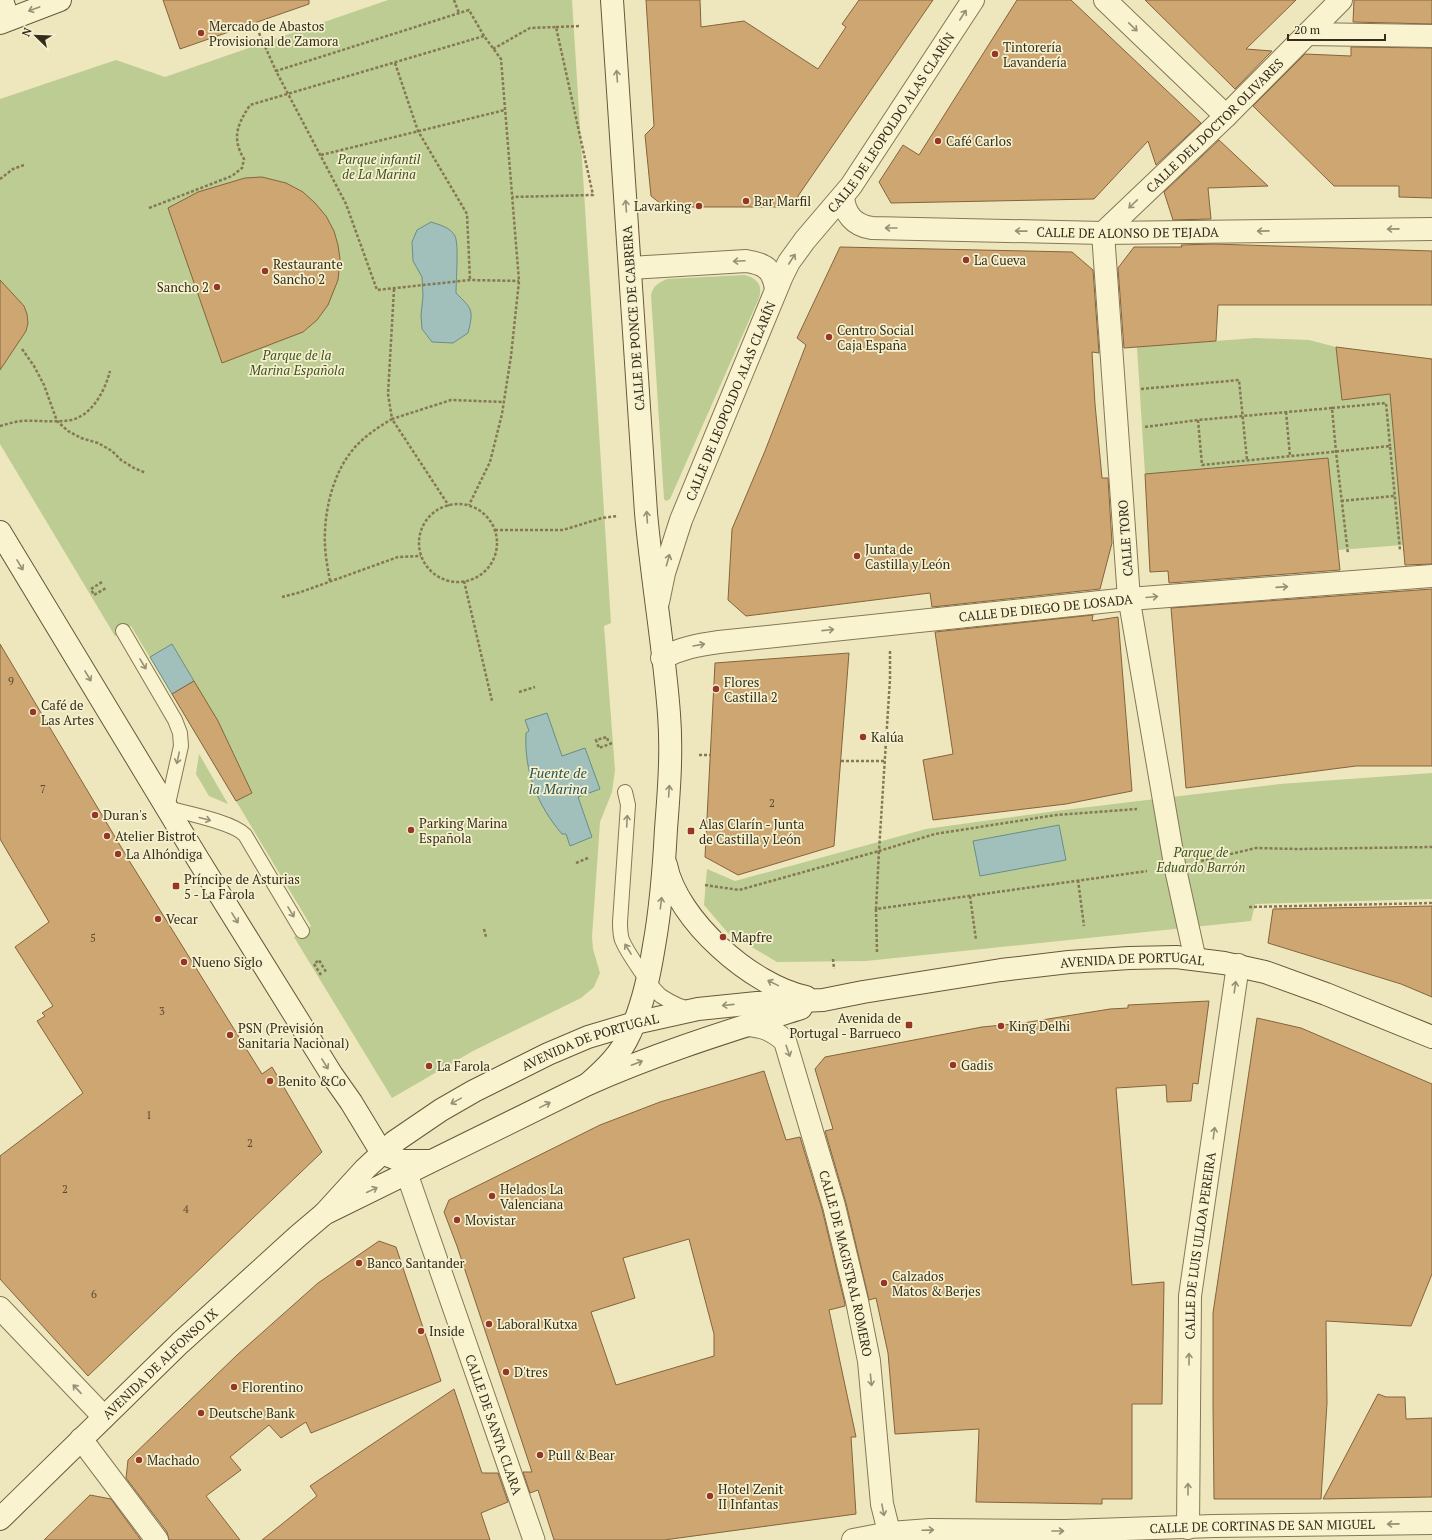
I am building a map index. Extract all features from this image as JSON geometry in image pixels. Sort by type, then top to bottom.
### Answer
[{"type":"street","points":[[4,14],[60,0]]},
{"type":"street","name":"CALLE DE PONCE DE CABRERA","points":[[612,0],[647,520],[656,612]]},
{"type":"street","name":"CALLE DE LEOPOLDO ALAS CLARÍN","points":[[588,1084],[607,1067],[630,1034],[648,982],[658,919],[665,859],[670,753],[669,714],[656,612],[664,573],[681,520],[786,269],[798,250],[843,196],[859,174],[974,0]]},
{"type":"street","points":[[1105,0],[1226,116]]},
{"type":"street","name":"CALLE DEL DOCTOR OLIVARES","points":[[1103,233],[1226,116],[1341,0]]},
{"type":"street","points":[[1307,34],[1432,36]]},
{"type":"street","name":"CALLE DE ALONSO DE TEJADA","points":[[843,196],[849,215],[859,225],[864,227],[1103,233],[1432,229]]},
{"type":"street","name":"CALLE TORO","points":[[1103,233],[1128,599],[1176,867],[1195,958]]},
{"type":"street","points":[[630,268],[746,260],[762,264],[768,269],[772,275],[776,290]]},
{"type":"street","points":[[0,532],[167,808],[382,1153],[402,1161],[433,1161]]},
{"type":"street","name":"CALLE DE DIEGO DE LOSADA","points":[[662,658],[677,650],[690,646],[719,642],[1128,599],[1432,576]]},
{"type":"street","name":"CALLE DE LEOPOLDO ALAS CLARÍN","points":[[665,859],[670,880],[687,910],[705,933],[726,953],[750,971],[771,983],[803,996],[823,1000]]},
{"type":"street","name":"AVENIDA DE PORTUGAL","points":[[433,1161],[588,1084],[620,1070],[747,1025],[823,1000],[863,992],[1002,970],[1069,962],[1129,958],[1195,958],[1238,965],[1304,985],[1432,1037]]},
{"type":"street","name":"CALLE DE LUIS ULLOA PEREIRA","points":[[1188,1528],[1190,1296],[1238,965]]},
{"type":"street","name":"AVENIDA DE PORTUGAL","points":[[382,1153],[410,1130],[436,1113],[507,1074],[567,1045],[588,1037],[635,1023],[698,1010],[757,1003],[823,1000]]},
{"type":"street","name":"CALLE DE MAGISTRAL ROMERO","points":[[747,1025],[756,1025],[771,1030],[785,1041],[834,1206],[857,1301],[869,1361],[882,1504],[891,1537]]},
{"type":"street","name":"AVENIDA DE ALFONSO IX","points":[[0,1519],[206,1319],[324,1214],[382,1153]]},
{"type":"street","name":"AVENIDA DE ALFONSO IX","points":[[324,1214],[433,1161]]},
{"type":"street","name":"CALLE DE SANTA CLARA","points":[[407,1174],[534,1540]]},
{"type":"street","points":[[0,1308],[104,1417]]},
{"type":"street","points":[[81,1439],[157,1540]]},
{"type":"street","name":"CALLE DE CORTINAS DE SAN MIGUEL","points":[[853,1540],[891,1537],[930,1530],[1100,1535],[1188,1528],[1432,1523]]},
{"type":"lane","points":[[123,631],[176,720],[180,733],[181,746],[167,808],[212,820],[241,831],[245,835],[302,931]]},
{"type":"lane","points":[[626,792],[628,805],[620,933],[622,941],[648,982],[660,995],[678,1005],[698,1010]]},
{"type":"path","points":[[454,0],[459,14]]},
{"type":"path","points":[[276,71],[469,10],[484,36],[501,59],[519,281],[511,356],[502,414],[490,462],[468,505]]},
{"type":"path","points":[[493,49],[530,28],[581,26]]},
{"type":"path","points":[[512,197],[593,195],[556,27]]},
{"type":"path","points":[[259,33],[276,71],[346,204],[377,290],[470,280],[519,281]]},
{"type":"path","points":[[149,208],[232,176],[242,168],[244,159],[239,150],[237,140],[239,122],[250,105],[484,36]]},
{"type":"path","points":[[395,63],[418,131],[467,214],[470,280]]},
{"type":"path","points":[[321,155],[505,110]]},
{"type":"path","points":[[0,179],[13,169],[24,165]]},
{"type":"path","points":[[394,289],[388,394],[392,419],[448,506]]},
{"type":"path","points":[[22,349],[34,366],[44,385],[57,421],[68,431],[81,438],[98,443],[112,451],[121,460],[146,473]]},
{"type":"path","points":[[0,426],[20,422],[72,420],[87,412],[98,400],[106,386],[110,371]]},
{"type":"path","points":[[1114,392],[1239,380],[1247,460]]},
{"type":"path","points":[[330,581],[326,557],[325,533],[328,509],[333,487],[343,463],[357,445],[372,431],[392,419],[451,400],[504,402]]},
{"type":"path","points":[[1117,430],[1198,420],[1386,402],[1403,578]]},
{"type":"path","points":[[1332,408],[1341,501],[1352,582]]},
{"type":"path","points":[[1286,412],[1290,456]]},
{"type":"path","points":[[1198,420],[1202,465],[1390,446]]},
{"type":"path","points":[[1341,501],[1394,496]]},
{"type":"path","points":[[457,504],[468,505],[480,511],[488,519],[494,530],[497,542],[495,554],[490,565],[482,574],[471,580],[459,582],[447,581],[436,576],[427,567],[421,556],[419,544],[420,532],[426,521],[434,512],[457,504]]},
{"type":"path","points":[[494,530],[563,530],[602,518]]},
{"type":"path","points":[[282,597],[398,557],[421,556]]},
{"type":"path","points":[[464,581],[492,701]]},
{"type":"path","points":[[102,582],[91,589],[94,595],[106,588]]},
{"type":"path","points":[[877,953],[876,909],[890,679]]},
{"type":"path","points":[[519,692],[535,687]]},
{"type":"path","points":[[608,740],[607,737],[596,740],[599,748],[612,743]]},
{"type":"path","points":[[840,761],[884,761]]},
{"type":"path","points":[[670,880],[739,890],[879,852],[935,834],[1056,815],[1165,807]]},
{"type":"path","points":[[876,909],[1176,867],[1256,848],[1432,848]]},
{"type":"path","points":[[576,862],[588,858]]},
{"type":"path","points":[[1078,880],[1084,926]]},
{"type":"path","points":[[970,896],[976,940]]},
{"type":"path","points":[[1249,907],[1432,903]]},
{"type":"path","points":[[484,929],[486,938]]},
{"type":"path","points":[[321,975],[314,964],[319,960],[326,972]]},
{"type":"green space","name":"Parque de la Marina Española","points":[[388,0],[572,0],[611,623],[604,626],[615,770],[612,792],[600,822],[592,937],[593,949],[600,973],[594,987],[581,998],[473,1051],[392,1098],[294,937],[311,926],[131,626],[115,636],[0,444],[0,99],[116,60],[165,77]]},
{"type":"green space","points":[[744,275],[756,280],[758,283],[760,289],[759,298],[670,499],[666,501],[664,499],[651,295],[653,289],[656,285],[667,279]]},
{"type":"green space","points":[[1255,338],[1309,340],[1336,347],[1342,400],[1390,394],[1403,545],[1338,550],[1328,458],[1145,474],[1137,347]]},
{"type":"green space","points":[[199,754],[228,804],[209,796],[196,774]]},
{"type":"green space","name":"Parque de Eduardo Barrón","points":[[1432,773],[1432,899],[1255,904],[1251,921],[866,961],[777,962],[728,933],[704,905],[707,869],[735,881],[926,829],[1064,810],[1280,784]]},
{"type":"water","points":[[431,222],[448,228],[455,236],[457,255],[456,293],[468,306],[471,314],[468,333],[453,343],[432,342],[422,329],[422,277],[413,261],[412,242],[417,230]]},
{"type":"water","points":[[172,644],[194,681],[172,694],[150,657]]},
{"type":"water","name":"Fuente de la Marina","points":[[547,713],[562,756],[585,748],[600,789],[578,797],[592,837],[570,846],[566,834],[562,834],[553,823],[539,799],[527,761],[526,733],[529,731],[525,720]]},
{"type":"water","points":[[1059,825],[1066,860],[980,876],[973,841]]},
{"type":"building","name":"Mercado de Abastos Provisional de Zamora","points":[[163,0],[309,0],[309,4],[180,49]]},
{"type":"building","points":[[646,0],[700,0],[701,27],[744,21],[818,69],[846,27],[842,24],[859,0],[933,0],[798,196],[798,207],[665,207],[651,196],[645,135],[654,126]]},
{"type":"building","points":[[1017,0],[1071,0],[1201,123],[1156,165],[1148,141],[1094,199],[891,203],[879,182],[903,145],[919,155]]},
{"type":"building","points":[[1145,0],[1296,0],[1246,49],[1272,51],[1235,89]]},
{"type":"building","points":[[1354,0],[1432,0],[1432,24],[1353,22]]},
{"type":"building","points":[[1351,47],[1432,48],[1432,198],[1399,197],[1399,186],[1334,186],[1253,106],[1305,54],[1351,56]]},
{"type":"building","points":[[1219,140],[1268,186],[1208,188],[1211,219],[1173,220],[1164,192]]},
{"type":"building","name":"Restaurante Sancho 2","points":[[262,177],[286,183],[303,192],[326,216],[334,231],[338,245],[340,259],[338,280],[328,305],[317,320],[303,332],[222,363],[168,208],[198,192],[245,178]]},
{"type":"building","points":[[1213,244],[1432,251],[1432,305],[1218,305],[1216,341],[1124,348],[1118,268],[1134,247],[1182,247],[1181,245]]},
{"type":"building","points":[[840,247],[1072,252],[1093,270],[1099,353],[1092,352],[1095,404],[1102,478],[1108,478],[1112,543],[1100,589],[932,607],[930,593],[746,616],[728,600],[732,529],[765,451],[806,345],[797,338]]},
{"type":"building","points":[[0,280],[24,306],[28,323],[26,331],[0,370]]},
{"type":"building","points":[[1336,347],[1432,359],[1432,564],[1405,565],[1390,394],[1342,400]]},
{"type":"building","points":[[1328,458],[1340,570],[1169,583],[1168,571],[1150,572],[1145,474]]},
{"type":"building","points":[[1432,589],[1432,766],[1356,766],[1186,788],[1171,608]]},
{"type":"building","points":[[1093,615],[1092,621],[1118,617],[1132,791],[1066,804],[933,820],[923,760],[953,754],[935,632]]},
{"type":"building","points":[[0,644],[130,862],[262,1074],[272,1067],[322,1152],[88,1376],[0,1279],[0,1156],[83,1093],[37,1021],[45,1016],[42,1013],[53,1006],[15,947],[49,922],[0,839]]},
{"type":"building","points":[[849,653],[834,846],[738,875],[705,857],[715,663]]},
{"type":"building","points":[[194,681],[218,721],[252,793],[236,801],[172,694]]},
{"type":"building","points":[[1432,906],[1432,997],[1401,984],[1268,943],[1273,909]]},
{"type":"building","points":[[1209,1001],[1198,1084],[1193,1083],[1191,1101],[1167,1102],[1166,1085],[1116,1088],[1132,1285],[1164,1282],[1162,1404],[1132,1404],[1132,1499],[1102,1499],[1102,1504],[976,1502],[979,1429],[895,1434],[888,1353],[876,1298],[869,1300],[846,1203],[825,1131],[833,1129],[815,1069],[825,1057],[982,1027],[1023,1023],[1110,1009],[1128,1008],[1128,1005]]},
{"type":"building","points":[[1257,1018],[1301,1028],[1432,1084],[1432,1274],[1411,1326],[1326,1321],[1327,1403],[1321,1499],[1214,1499],[1213,1313]]},
{"type":"building","points":[[764,1071],[786,1140],[800,1137],[822,1209],[845,1304],[845,1306],[829,1310],[856,1437],[851,1437],[856,1514],[664,1540],[554,1540],[538,1490],[530,1493],[523,1472],[532,1472],[457,1246],[444,1212],[449,1200],[600,1125],[660,1102]],"holes":[[[689,1239],[714,1334],[714,1356],[616,1385],[591,1312],[635,1298],[623,1258]]]},
{"type":"building","points":[[379,1241],[396,1247],[441,1381],[311,1433],[306,1422],[281,1438],[269,1425],[230,1457],[241,1470],[206,1496],[240,1540],[169,1540],[167,1532],[126,1478],[128,1460],[237,1355],[318,1283]]},
{"type":"building","points":[[454,1389],[482,1473],[498,1473],[508,1502],[481,1513],[490,1540],[262,1540],[317,1496],[310,1486]]},
{"type":"building","points":[[1378,1394],[1386,1397],[1405,1397],[1406,1419],[1432,1418],[1432,1497],[1323,1499]]},
{"type":"building","points":[[90,1495],[111,1499],[141,1540],[44,1540]]},
{"type":"place","name":"Mercado de Abastos Provisional de Zamora","points":[[201,33]]},
{"type":"place","name":"Tintorería Lavandería","points":[[995,54]]},
{"type":"place","name":"Café Carlos","points":[[938,141]]},
{"type":"place","name":"Bar Marfil","points":[[746,201]]},
{"type":"place","name":"Lavarking","points":[[699,206]]},
{"type":"place","name":"La Cueva","points":[[966,260]]},
{"type":"place","name":"Restaurante Sancho 2","points":[[265,271]]},
{"type":"place","name":"Sancho 2","points":[[217,287]]},
{"type":"place","name":"Centro Social Caja España","points":[[829,337]]},
{"type":"place","name":"Junta de Castilla y León","points":[[857,556]]},
{"type":"place","name":"Flores Castilla 2","points":[[716,689]]},
{"type":"place","name":"Café de Las Artes","points":[[33,712]]},
{"type":"place","name":"Kalúa","points":[[863,737]]},
{"type":"place","name":"Duran's","points":[[95,815]]},
{"type":"place","name":"Parking Marina Española","points":[[411,830]]},
{"type":"place","name":"Alas Clarín - Junta de Castilla y León","points":[[691,831]]},
{"type":"place","name":"Atelier Bistrot","points":[[107,836]]},
{"type":"place","name":"La Alhóndiga","points":[[118,854]]},
{"type":"place","name":"Príncipe de Asturias 5 - La Farola","points":[[176,886]]},
{"type":"place","name":"Vecar","points":[[158,919]]},
{"type":"place","name":"Mapfre","points":[[723,937]]},
{"type":"place","name":"Nueno Siglo","points":[[184,962]]},
{"type":"place","name":"Avenida de Portugal - Barrueco","points":[[909,1025]]},
{"type":"place","name":"King Delhi","points":[[1001,1026]]},
{"type":"place","name":"PSN (Previsión Sanitaria Nacional)","points":[[230,1035]]},
{"type":"place","name":"Gadis","points":[[953,1065]]},
{"type":"place","name":"La Farola","points":[[429,1066]]},
{"type":"place","name":"Benito &Co","points":[[270,1081]]},
{"type":"place","name":"Helados La Valenciana","points":[[492,1196]]},
{"type":"place","name":"Movistar","points":[[457,1220]]},
{"type":"place","name":"Banco Santander","points":[[359,1263]]},
{"type":"place","name":"Calzados Matos & Berjes","points":[[884,1283]]},
{"type":"place","name":"Laboral Kutxa","points":[[489,1324]]},
{"type":"place","name":"Inside","points":[[421,1331]]},
{"type":"place","name":"D'tres","points":[[506,1372]]},
{"type":"place","name":"Florentino","points":[[234,1387]]},
{"type":"place","name":"Deutsche Bank","points":[[201,1413]]},
{"type":"place","name":"Pull & Bear","points":[[540,1455]]},
{"type":"place","name":"Machado","points":[[139,1460]]},
{"type":"place","name":"Hotel Zenit II Infantas","points":[[710,1496]]},
{"type":"park label","name":"Parque infantil de La Marina","points":[[379,166]]}]
